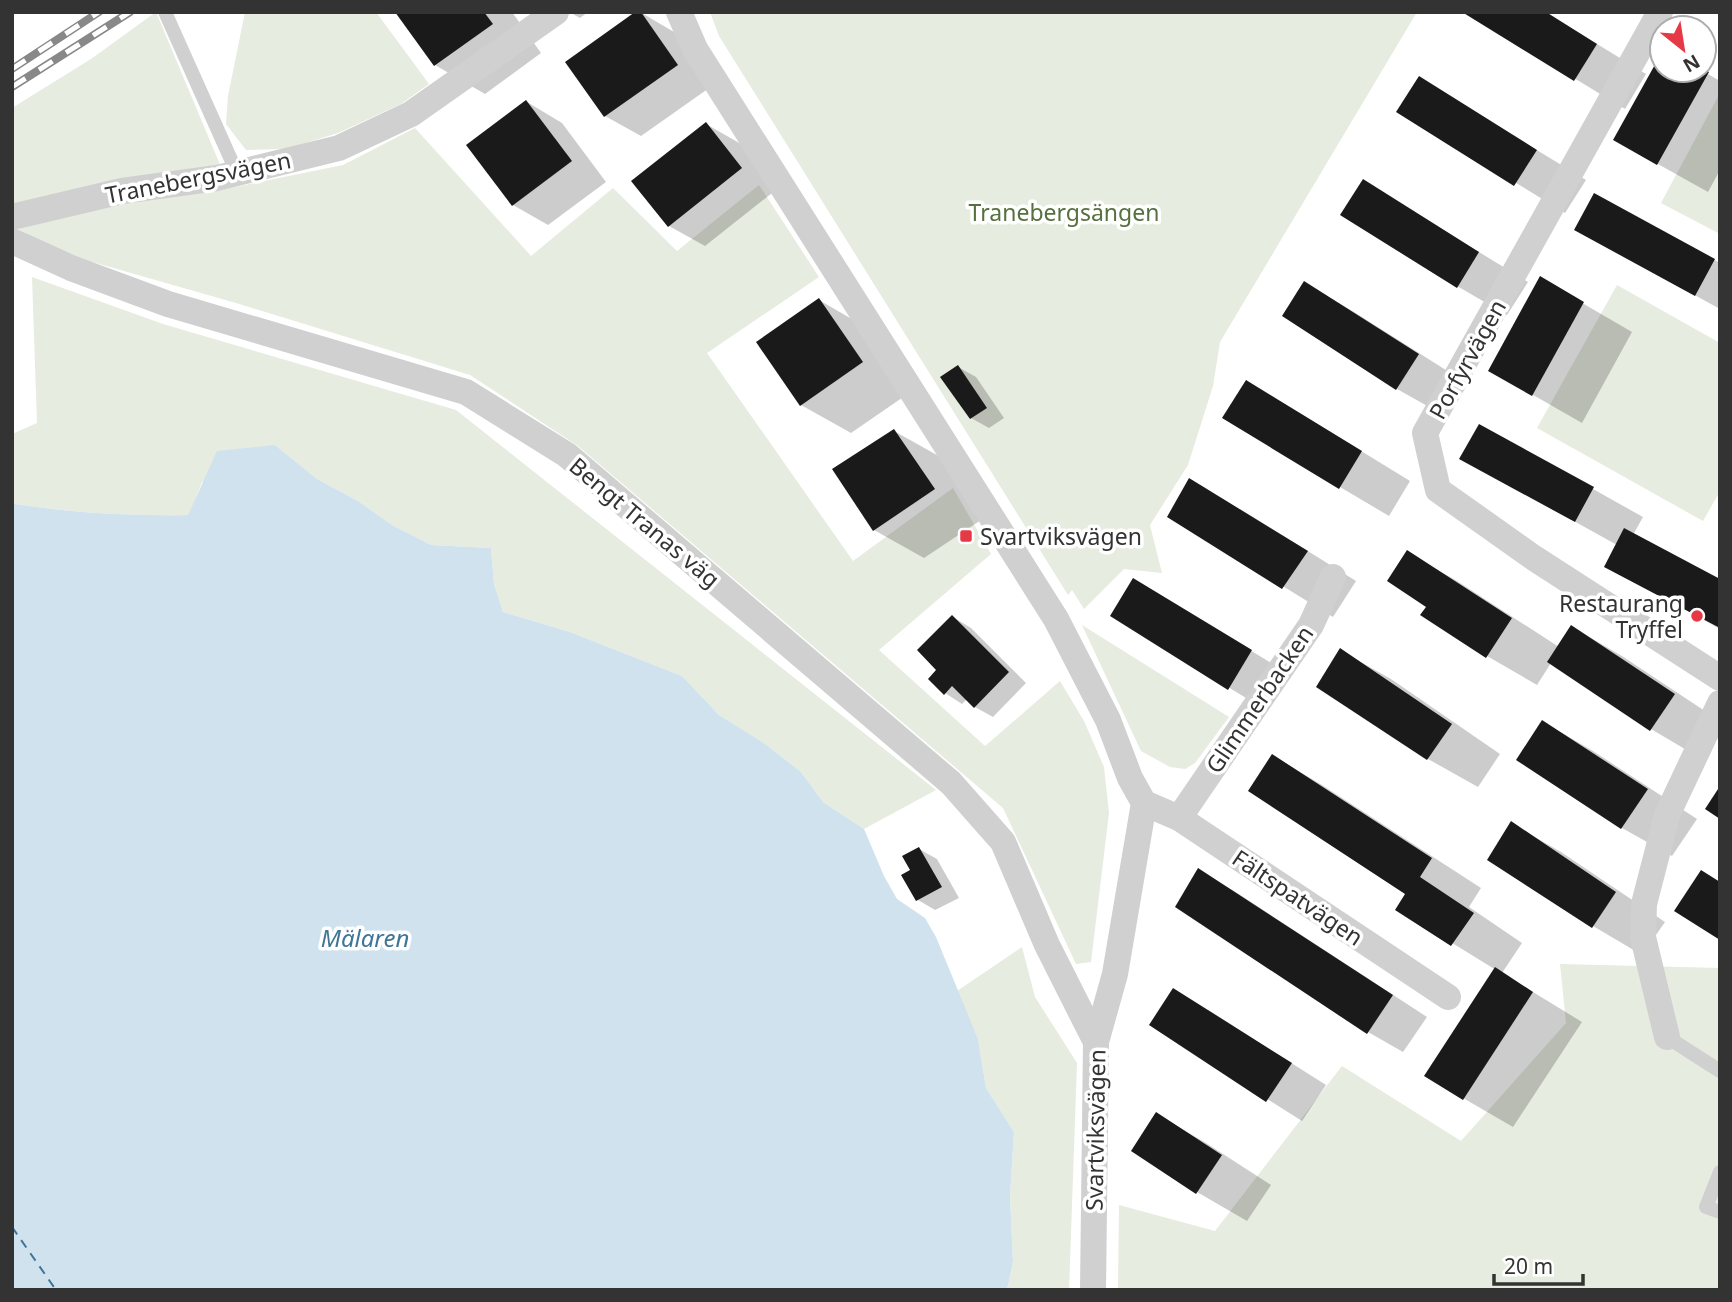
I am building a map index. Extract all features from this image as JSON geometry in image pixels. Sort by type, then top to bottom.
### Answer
[{"type":"street","name":"Tranebergsvägen","points":[[12,217],[122,191],[217,178],[339,148],[411,114],[556,12]]},
{"type":"street","points":[[679,12],[695,49],[1056,619],[1108,720],[1130,778],[1144,803]]},
{"type":"street","name":"Porfyrvägen","points":[[1660,12],[1425,433],[1438,490],[1534,558],[1720,678]]},
{"type":"street","name":"Bengt Tranas väg","points":[[12,241],[71,268],[168,304],[466,392],[567,456],[951,783],[1003,842],[1047,945],[1096,1042]]},
{"type":"street","name":"Glimmerbacken","points":[[1179,818],[1311,625],[1333,577]]},
{"type":"street","points":[[1667,1037],[1643,937],[1644,904],[1667,815],[1720,704]]},
{"type":"street","name":"Fältspatvägen","points":[[1144,803],[1179,818],[1448,997]]},
{"type":"street","name":"Svartviksvägen","points":[[1093,1290],[1096,1042],[1115,974],[1144,803]]},
{"type":"lane","points":[[165,12],[237,173]]},
{"type":"lane","points":[[1667,1037],[1720,1071]]},
{"type":"lane","points":[[1713,1209],[1720,1172]]},
{"type":"green space","points":[[156,12],[221,167],[12,210],[12,108],[91,59]]},
{"type":"green space","points":[[245,12],[376,12],[429,84],[401,104],[338,133],[286,149],[246,150],[226,124],[228,96]]},
{"type":"green space","name":"Tranebergsängen","points":[[710,12],[1417,12],[1220,342],[1213,386],[1188,465],[1150,525],[1162,573],[1124,569],[1084,609],[1072,590],[1068,595],[719,36]]},
{"type":"green space","points":[[1720,93],[1720,234],[1661,203]]},
{"type":"green space","points":[[415,128],[531,256],[613,188],[677,251],[759,185],[819,277],[707,353],[853,561],[953,488],[991,554],[879,650],[985,746],[1060,681],[1084,721],[1104,767],[1109,813],[1091,962],[1076,964],[1003,808],[578,446],[470,375],[68,255],[18,229],[121,201],[215,191],[343,165]]},
{"type":"green space","points":[[32,277],[163,324],[456,410],[936,790],[864,829],[823,802],[801,772],[764,743],[719,715],[682,676],[570,632],[503,612],[494,584],[491,548],[431,545],[392,525],[358,501],[317,479],[275,445],[202,482],[189,515],[102,513],[15,504],[12,501],[12,434],[37,423]]},
{"type":"green space","points":[[1617,285],[1720,343],[1720,491],[1703,521],[1537,428]]},
{"type":"green space","points":[[1082,625],[1229,717],[1195,763],[1185,769],[1170,767],[1141,751]]},
{"type":"green space","points":[[1022,947],[1035,997],[1077,1063],[1069,1290],[1007,1290],[1013,1262],[1010,1196],[1014,1132],[986,1088],[978,1039],[957,991]]},
{"type":"green space","points":[[1560,964],[1720,968],[1720,1290],[1118,1290],[1119,1205],[1215,1231],[1342,1066],[1461,1141],[1566,1023]]},
{"type":"water","name":"Mälaren","points":[[275,445],[317,479],[358,501],[392,525],[431,545],[491,548],[494,584],[503,612],[570,632],[682,676],[719,715],[764,743],[801,772],[823,802],[864,829],[897,899],[925,918],[936,937],[978,1039],[986,1088],[1014,1132],[1010,1196],[1013,1262],[1007,1290],[12,1290],[12,501],[15,504],[80,512],[188,515],[217,451]]},
{"type":"building","points":[[395,12],[484,12],[493,24],[434,66]]},
{"type":"building","points":[[635,12],[641,12],[678,65],[604,117],[565,62]]},
{"type":"building","points":[[1462,12],[1546,12],[1597,44],[1574,81]]},
{"type":"building","points":[[1419,76],[1537,150],[1514,186],[1396,112]]},
{"type":"building","points":[[1648,77],[1648,84],[1702,84],[1657,165],[1613,140]]},
{"type":"building","points":[[526,100],[572,161],[512,206],[466,145]]},
{"type":"building","points":[[706,122],[742,168],[668,227],[631,181]]},
{"type":"building","points":[[1363,179],[1479,252],[1457,288],[1340,215]]},
{"type":"building","points":[[1594,193],[1715,259],[1695,296],[1574,230]]},
{"type":"building","points":[[1540,276],[1584,302],[1532,396],[1488,371]]},
{"type":"building","points":[[1304,281],[1419,354],[1396,390],[1282,316]]},
{"type":"building","points":[[819,298],[863,362],[800,406],[756,342]]},
{"type":"building","points":[[958,365],[987,408],[970,419],[940,377]]},
{"type":"building","points":[[1246,380],[1362,451],[1339,489],[1222,418]]},
{"type":"building","points":[[1479,424],[1594,487],[1575,522],[1459,459]]},
{"type":"building","points":[[894,429],[935,489],[873,531],[832,469]]},
{"type":"building","points":[[1189,478],[1308,551],[1282,589],[1167,517]]},
{"type":"building","points":[[1624,528],[1720,579],[1718,627],[1604,567]]},
{"type":"building","points":[[1407,550],[1512,618],[1486,658],[1420,615],[1426,607],[1387,581]]},
{"type":"building","points":[[1133,578],[1252,650],[1228,690],[1110,616]]},
{"type":"building","points":[[952,615],[1009,672],[974,708],[952,686],[944,695],[928,679],[936,670],[917,650]]},
{"type":"building","points":[[1571,625],[1675,694],[1650,731],[1547,662]]},
{"type":"building","points":[[1340,648],[1452,724],[1427,760],[1316,687]]},
{"type":"building","points":[[1542,720],[1648,789],[1621,829],[1516,760]]},
{"type":"building","points":[[1272,754],[1432,858],[1420,877],[1474,913],[1451,946],[1395,910],[1405,894],[1248,791]]},
{"type":"building","points":[[1720,786],[1720,819],[1705,809]]},
{"type":"building","points":[[1511,821],[1616,892],[1592,928],[1487,860]]},
{"type":"building","points":[[919,847],[942,887],[916,901],[901,875],[910,870],[902,856]]},
{"type":"building","points":[[1198,868],[1393,995],[1367,1034],[1175,907]]},
{"type":"building","points":[[1701,870],[1720,882],[1720,940],[1674,911]]},
{"type":"building","points":[[1495,967],[1533,992],[1463,1100],[1424,1076]]},
{"type":"building","points":[[1173,988],[1292,1063],[1266,1102],[1149,1025]]},
{"type":"building","points":[[1156,1112],[1222,1155],[1196,1194],[1131,1151]]},
{"type":"ferry route","points":[[12,1227],[56,1290]]},
{"type":"railway","points":[[12,69],[99,12]]},
{"type":"railway","points":[[12,87],[130,12]]},
{"type":"place","name":"Svartviksvägen","points":[[966,536]]},
{"type":"place","name":"Restaurang Tryffel","points":[[1697,616]]}]
